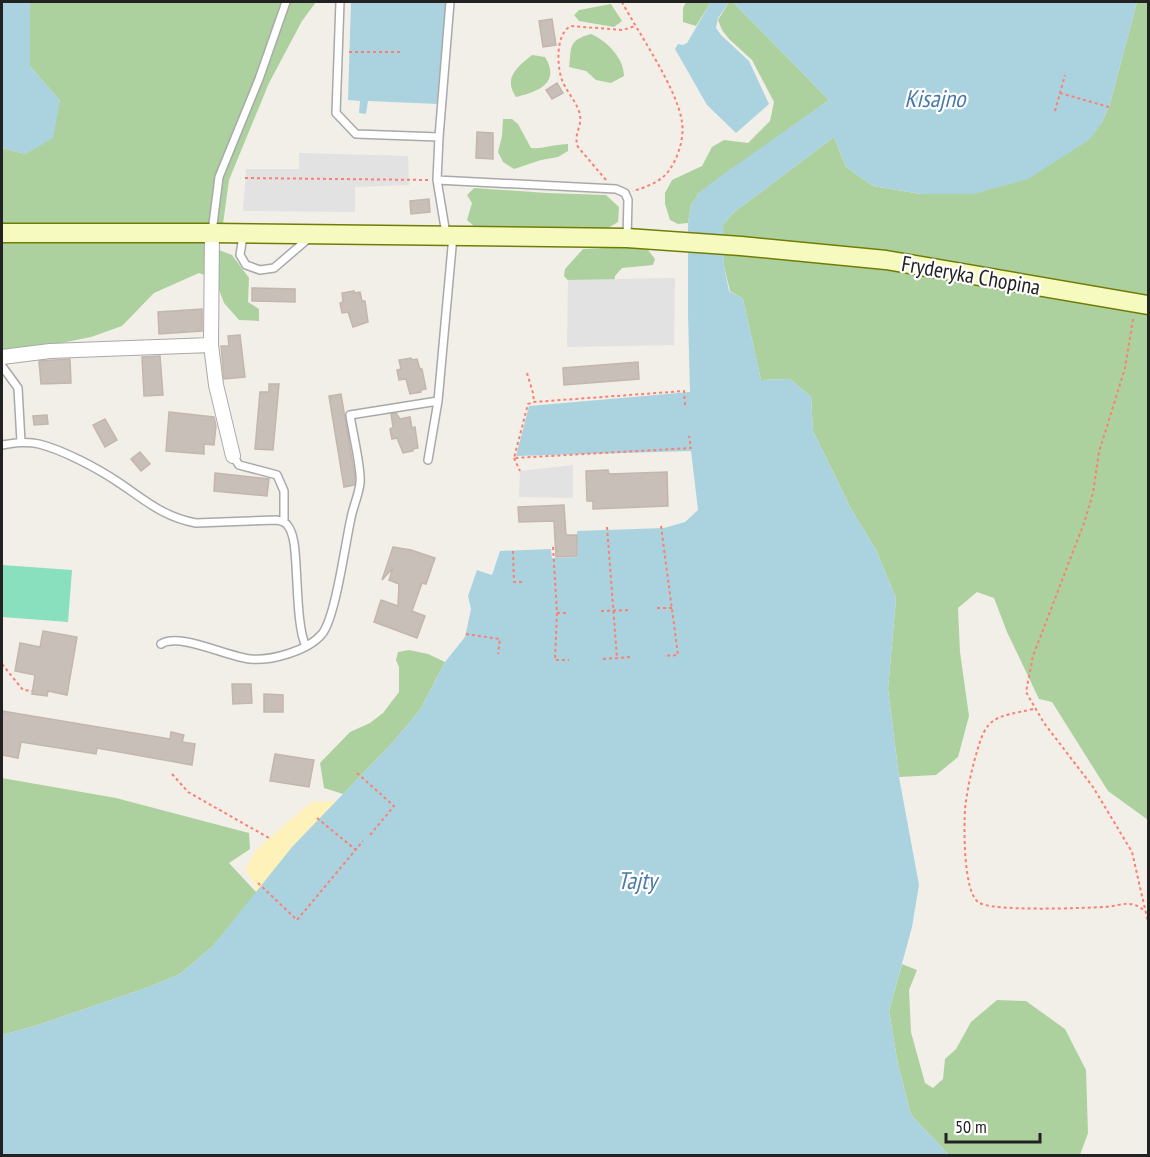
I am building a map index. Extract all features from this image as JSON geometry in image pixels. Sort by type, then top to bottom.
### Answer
[{"type":"main road","name":"Fryderyka Chopina","points":[[2,233],[449,235],[678,241],[886,261],[1142,304]]},
{"type":"street","points":[[212,233],[211,345],[216,385],[233,456]]},
{"type":"street","points":[[2,357],[50,351],[211,345]]},
{"type":"lane","points":[[212,233],[219,177],[259,79],[286,2]]},
{"type":"lane","points":[[340,2],[336,113],[356,134],[439,137]]},
{"type":"lane","points":[[428,460],[438,401],[449,235],[437,180],[450,2]]},
{"type":"lane","points":[[437,180],[616,189],[625,193],[628,200],[627,238]]},
{"type":"lane","points":[[243,234],[240,255],[246,265],[260,270],[274,268],[314,234]]},
{"type":"lane","points":[[2,366],[18,388],[21,442]]},
{"type":"lane","points":[[161,644],[170,640],[183,641],[249,659],[269,659],[306,646],[323,633],[336,594],[353,509],[361,482],[350,415],[438,401]]},
{"type":"lane","points":[[2,445],[21,442],[38,444],[65,454],[118,482],[138,498],[183,520],[196,523],[276,520],[284,522],[290,527],[292,533],[297,561],[302,634],[306,646]]},
{"type":"lane","points":[[233,456],[239,465],[278,475],[284,491],[284,522]]},
{"type":"path","points":[[622,2],[676,100],[683,133],[674,162],[663,177],[646,187],[625,193]]},
{"type":"path","points":[[607,188],[603,174],[578,147],[576,141],[580,122],[579,114],[561,76],[560,38],[566,28],[571,26],[623,30],[635,26]]},
{"type":"path","points":[[350,52],[401,52]]},
{"type":"path","points":[[1055,111],[1065,75]]},
{"type":"path","points":[[1060,93],[1109,107]]},
{"type":"path","points":[[245,178],[437,180]]},
{"type":"path","points":[[1142,304],[1099,452],[1093,493],[1084,523],[1033,656],[1026,692],[1034,709],[1093,787],[1132,852],[1149,922]]},
{"type":"path","points":[[527,373],[534,402]]},
{"type":"path","points":[[519,471],[514,458],[528,405],[534,402],[684,392],[685,405]]},
{"type":"path","points":[[514,458],[691,448],[689,436]]},
{"type":"path","points":[[661,526],[678,655],[664,656]]},
{"type":"path","points":[[607,528],[617,658]]},
{"type":"path","points":[[553,547],[557,614],[555,660],[569,660]]},
{"type":"path","points":[[513,551],[514,582],[525,582]]},
{"type":"path","points":[[657,608],[672,608]]},
{"type":"path","points":[[601,612],[630,610]]},
{"type":"path","points":[[557,614],[569,613]]},
{"type":"path","points":[[466,634],[500,639],[498,654]]},
{"type":"path","points":[[603,658],[631,657]]},
{"type":"path","points":[[2,664],[23,690],[32,691]]},
{"type":"path","points":[[1034,709],[1000,716],[989,722],[980,737],[965,809],[967,873],[974,897],[979,903],[997,907],[1106,907],[1127,903],[1138,905],[1146,912]]},
{"type":"path","points":[[357,773],[394,806],[370,835]]},
{"type":"path","points":[[172,774],[188,792],[269,838]]},
{"type":"path","points":[[316,818],[356,850]]},
{"type":"path","points":[[258,883],[297,920],[363,841]]},
{"type":"green space","points":[[30,2],[316,2],[302,21],[269,83],[229,180],[223,224],[207,223],[206,245],[232,255],[249,278],[248,302],[259,309],[259,321],[239,320],[224,303],[215,279],[199,273],[154,293],[122,326],[91,337],[2,355],[2,148],[26,154],[60,101],[30,66]]},
{"type":"green space","points":[[686,2],[711,2],[696,26],[683,22],[683,8]]},
{"type":"green space","points":[[729,2],[733,2],[829,100],[699,193],[691,205],[688,223],[678,224],[670,220],[665,204],[665,193],[672,180],[702,166],[712,147],[724,140],[748,143],[770,121],[774,102],[752,60],[729,39],[718,20]]},
{"type":"green space","points":[[1137,2],[1148,2],[1148,820],[1108,791],[1052,702],[1039,699],[1007,632],[994,598],[977,592],[958,608],[960,652],[969,716],[958,757],[936,775],[899,777],[888,689],[896,598],[876,550],[851,509],[813,431],[811,397],[790,379],[761,380],[743,299],[730,291],[724,266],[723,225],[733,213],[834,137],[846,167],[873,186],[921,194],[1101,124],[1109,107]]},
{"type":"green space","points":[[611,4],[622,21],[614,27],[579,21],[574,15],[579,10]]},
{"type":"green space","points":[[591,34],[614,51],[621,63],[624,76],[611,83],[596,80],[586,71],[569,67],[574,42]]},
{"type":"green space","points":[[532,55],[545,57],[549,66],[549,80],[539,89],[516,97],[512,90],[511,79],[521,64]]},
{"type":"green space","points":[[503,119],[512,119],[518,124],[531,148],[568,144],[568,151],[558,157],[514,169],[503,162],[498,152]]},
{"type":"green space","points":[[474,188],[606,195],[619,207],[618,222],[608,228],[475,227],[467,220],[472,203],[467,195]]},
{"type":"green space","points":[[632,247],[648,250],[655,259],[653,265],[622,268],[615,276],[613,291],[572,285],[564,276],[565,269],[583,249]]},
{"type":"green space","points":[[2,565],[72,570],[68,622],[2,617]]},
{"type":"green space","points":[[409,650],[428,654],[445,662],[420,710],[343,794],[324,788],[320,763],[350,732],[370,723],[383,713],[399,692],[399,667],[396,660],[398,652]]},
{"type":"green space","points":[[2,778],[116,798],[249,833],[250,849],[229,863],[257,893],[213,946],[180,974],[149,987],[2,1035]]},
{"type":"green space","points":[[902,964],[917,970],[909,990],[911,1032],[925,1083],[933,1088],[943,1079],[945,1059],[956,1049],[971,1022],[997,1000],[1026,1001],[1065,1029],[1086,1070],[1088,1133],[1080,1155],[949,1155],[911,1115],[898,1065],[889,1011]]},
{"type":"sand","points":[[338,801],[292,847],[257,893],[245,869],[256,850],[311,802]]},
{"type":"shaded area","points":[[299,153],[408,156],[409,185],[355,187],[355,212],[243,211],[246,169],[299,169]]},
{"type":"shaded area","points":[[675,278],[674,345],[567,347],[568,280]]},
{"type":"shaded area","points":[[573,465],[573,498],[519,497],[520,471]]},
{"type":"water","points":[[2,2],[30,2],[30,66],[60,101],[53,138],[26,154],[2,148]]},
{"type":"water","points":[[351,2],[446,2],[438,104],[368,101],[366,114],[359,113],[360,101],[348,100]]},
{"type":"water","points":[[711,2],[729,2],[718,18],[716,28],[749,61],[769,104],[736,133],[707,105],[675,49],[678,44],[687,43]]},
{"type":"water","name":"Tajty","points":[[733,2],[1137,2],[1109,107],[1101,124],[1089,140],[1028,179],[973,194],[921,194],[873,186],[846,167],[834,137],[733,213],[723,225],[724,266],[729,291],[743,299],[761,380],[790,379],[811,397],[813,431],[851,509],[876,550],[896,598],[888,689],[899,777],[919,885],[912,927],[889,1011],[898,1065],[911,1115],[949,1155],[2,1156],[2,1035],[149,987],[180,974],[213,946],[292,847],[393,742],[420,710],[445,662],[465,637],[471,609],[468,596],[477,570],[492,575],[500,551],[551,549],[552,558],[578,557],[577,531],[664,528],[685,522],[698,510],[691,451],[516,456],[529,406],[690,392],[688,223],[691,205],[699,193],[711,183],[829,100]]},
{"type":"building","points":[[552,19],[556,45],[543,47],[539,21]]},
{"type":"building","points":[[557,83],[563,93],[552,99],[546,90]]},
{"type":"building","points":[[477,132],[493,133],[493,159],[476,158]]},
{"type":"building","points":[[429,199],[430,212],[411,214],[410,201]]},
{"type":"building","points":[[252,288],[295,289],[295,302],[252,301]]},
{"type":"building","points":[[354,291],[354,293],[360,292],[362,301],[365,301],[368,322],[353,327],[348,312],[342,313],[340,303],[343,302],[342,293]]},
{"type":"building","points":[[202,309],[202,331],[159,334],[158,312]]},
{"type":"building","points":[[240,335],[245,377],[224,379],[221,346],[229,346],[228,336]]},
{"type":"building","points":[[160,356],[163,395],[144,396],[142,357]]},
{"type":"building","points":[[411,358],[412,360],[417,359],[422,369],[426,389],[410,394],[406,379],[399,380],[397,370],[401,369],[399,360]]},
{"type":"building","points":[[70,359],[71,383],[41,384],[39,361]]},
{"type":"building","points":[[638,362],[639,379],[564,385],[563,368]]},
{"type":"building","points":[[269,384],[279,384],[273,450],[255,449],[260,392],[269,392]]},
{"type":"building","points":[[341,394],[355,477],[354,485],[344,487],[329,396]]},
{"type":"building","points":[[169,412],[214,417],[216,426],[214,445],[204,444],[204,454],[166,451]]},
{"type":"building","points":[[396,413],[400,419],[410,417],[412,428],[415,427],[418,448],[413,451],[403,453],[397,438],[392,439],[391,414]]},
{"type":"building","points":[[47,415],[48,424],[34,425],[33,416]]},
{"type":"building","points":[[105,419],[117,440],[105,447],[93,425]]},
{"type":"building","points":[[140,452],[150,464],[141,471],[131,459]]},
{"type":"building","points":[[608,470],[609,474],[667,472],[668,506],[593,509],[593,501],[587,501],[586,471]]},
{"type":"building","points":[[215,473],[269,479],[267,496],[214,491]]},
{"type":"building","points":[[564,505],[566,535],[577,535],[577,556],[556,557],[554,521],[519,522],[518,507]]},
{"type":"building","points":[[393,547],[435,558],[426,584],[422,583],[412,611],[425,616],[417,638],[374,622],[381,600],[398,606],[399,584],[389,580],[393,568],[382,580]]},
{"type":"building","points":[[43,631],[77,637],[67,695],[48,691],[47,696],[32,694],[35,675],[15,671],[20,643],[40,647]]},
{"type":"building","points":[[232,684],[251,684],[252,703],[233,704]]},
{"type":"building","points":[[264,694],[283,695],[283,712],[264,712]]},
{"type":"building","points":[[2,711],[170,739],[171,732],[184,735],[182,742],[195,744],[192,765],[97,748],[96,754],[21,742],[18,758],[2,755]]},
{"type":"building","points":[[275,754],[314,760],[309,787],[270,781]]},
{"type":"water label","name":"Kisajno","points":[[935,98]]}]
